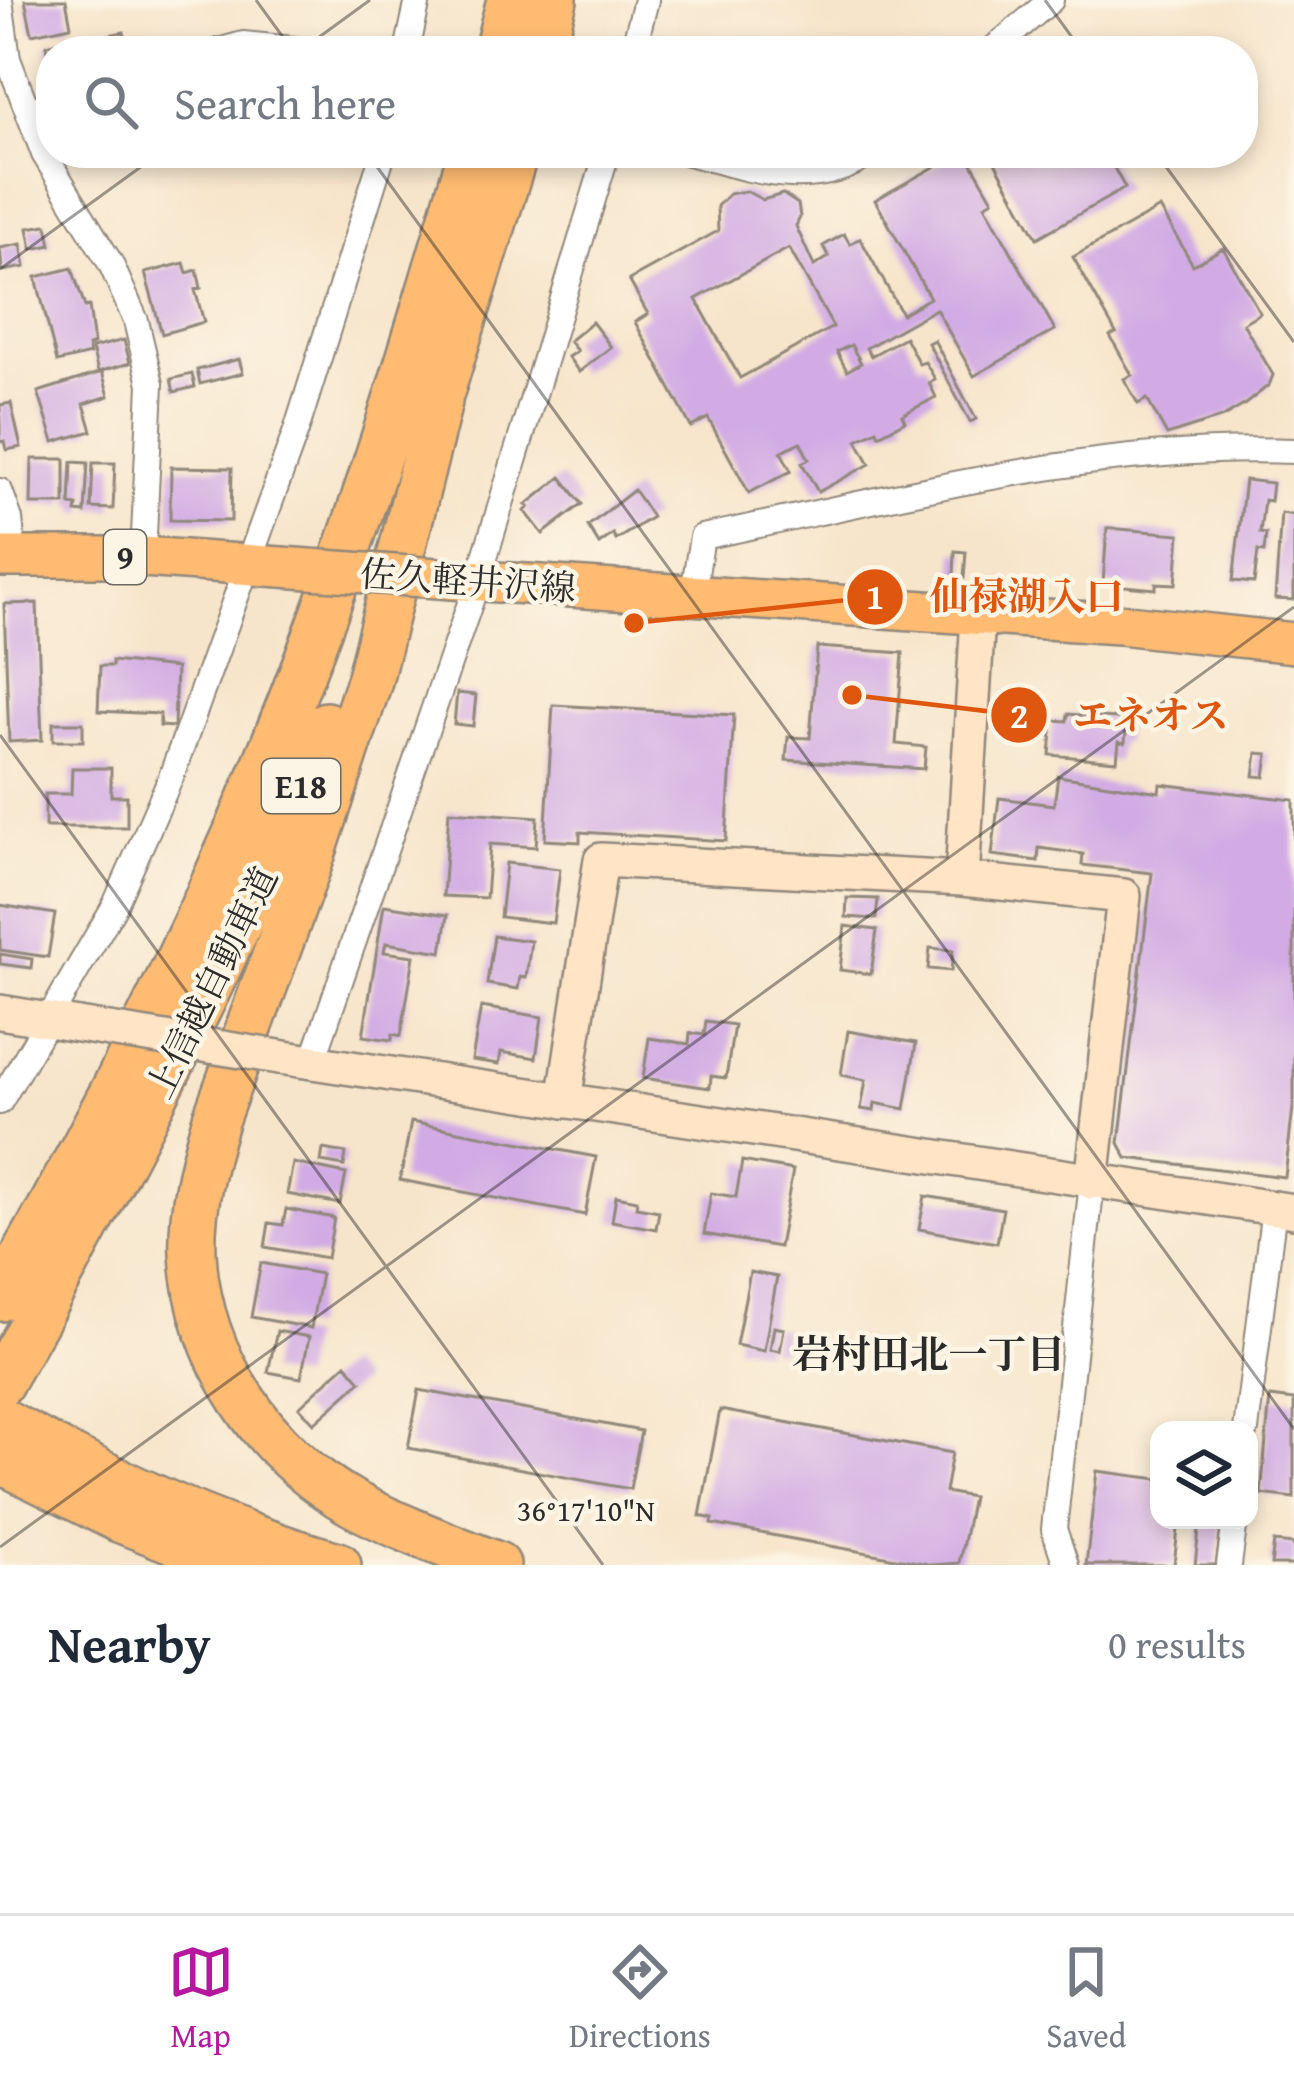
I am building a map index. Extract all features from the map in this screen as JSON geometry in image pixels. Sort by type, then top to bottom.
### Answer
[{"type":"highway","points":[[501,36],[510,0]]},
{"type":"highway","points":[[545,36],[554,0]]},
{"type":"highway","name":"上信越自動車道","points":[[0,1298],[130,1057],[232,843],[316,637],[466,168]]},
{"type":"highway","name":"上信越自動車道","points":[[0,1383],[173,1067],[269,863],[356,654],[509,168]]},
{"type":"highway","points":[[439,402],[369,681],[310,861],[209,1139],[193,1251],[199,1297],[227,1376],[281,1449],[352,1503],[497,1565]]},
{"type":"highway","points":[[0,1274],[130,1057]]},
{"type":"highway","points":[[7,1444],[119,1519],[236,1565]]},
{"type":"highway","points":[[7,1444],[338,1565]]},
{"type":"main road","name":"佐久軽井沢線","points":[[7,557],[142,557],[1119,624],[1294,643]]},
{"type":"street","points":[[410,36],[418,0]]},
{"type":"street","points":[[637,36],[646,0]]},
{"type":"street","points":[[1009,36],[1051,0]]},
{"type":"street","points":[[0,1],[8,59],[36,102]]},
{"type":"street","points":[[53,168],[111,264],[136,320],[151,384],[142,557]]},
{"type":"street","points":[[0,1102],[65,1022],[266,566],[379,168]]},
{"type":"street","points":[[295,1060],[465,579],[603,168]]},
{"type":"street","points":[[743,168],[799,177],[844,168]]},
{"type":"street","points":[[692,598],[702,537],[972,482],[1147,455],[1294,451]]},
{"type":"street","points":[[0,491],[10,519],[7,557]]},
{"type":"street","points":[[962,880],[977,617]]},
{"type":"street","points":[[564,1101],[601,860],[962,880],[1124,896],[1054,1529],[1066,1565]]},
{"type":"street","points":[[0,1012],[1284,1210],[1248,1421]]},
{"type":"street","points":[[1229,1565],[1234,1529]]},
{"type":"building","points":[[25,0],[66,0],[71,26],[32,34]]},
{"type":"building","points":[[932,168],[975,168],[993,200],[985,205],[1055,330],[974,376],[936,309],[866,348],[871,356],[905,337],[919,364],[925,362],[935,379],[929,383],[936,397],[902,415],[905,421],[857,440],[870,464],[818,492],[802,463],[809,459],[800,442],[781,452],[791,471],[749,493],[708,418],[691,427],[635,322],[648,314],[629,280],[718,231],[717,206],[729,194],[746,191],[763,200],[783,194],[798,204],[796,226],[814,266],[829,257],[823,246],[844,234],[850,244],[860,238],[902,314],[930,298],[875,200]],"holes":[[[789,248],[833,327],[740,378],[696,299]],[[851,345],[861,363],[847,371],[837,352]]]},
{"type":"building","points":[[998,168],[1114,168],[1125,188],[1037,238]]},
{"type":"building","points":[[1160,208],[1193,265],[1223,248],[1260,313],[1243,323],[1273,375],[1269,385],[1223,417],[1167,435],[1147,399],[1138,404],[1124,379],[1132,375],[1110,336],[1116,333],[1073,257]]},
{"type":"building","points":[[47,225],[51,245],[32,249],[28,228]]},
{"type":"building","points":[[21,244],[25,267],[2,271],[0,248]]},
{"type":"building","points":[[184,263],[187,273],[197,270],[201,288],[195,290],[204,322],[162,334],[145,273]]},
{"type":"building","points":[[72,268],[85,307],[89,306],[94,344],[88,346],[90,354],[57,362],[36,277]]},
{"type":"building","points":[[592,322],[611,347],[579,372],[568,357],[577,351],[569,341]]},
{"type":"building","points":[[124,340],[130,363],[98,372],[92,348]]},
{"type":"building","points":[[934,340],[976,419],[970,422],[928,343]]},
{"type":"building","points":[[239,359],[243,373],[200,384],[197,370]]},
{"type":"building","points":[[102,372],[109,396],[84,404],[92,431],[54,442],[38,392]]},
{"type":"building","points":[[192,374],[195,387],[174,392],[171,379]]},
{"type":"building","points":[[11,403],[21,447],[7,450],[5,441],[0,442],[0,405]]},
{"type":"building","points":[[32,459],[65,459],[65,504],[31,504]]},
{"type":"building","points":[[72,462],[88,463],[85,513],[70,505]]},
{"type":"building","points":[[93,463],[115,463],[113,509],[91,508]]},
{"type":"building","points":[[171,467],[232,468],[231,521],[170,520]]},
{"type":"building","points":[[561,477],[582,504],[543,534],[525,511],[526,505]]},
{"type":"building","points":[[1245,480],[1272,483],[1270,501],[1264,500],[1260,533],[1266,534],[1264,552],[1258,551],[1254,583],[1233,581]]},
{"type":"building","points":[[634,490],[652,517],[616,540],[613,534],[599,544],[588,526]]},
{"type":"building","points":[[1281,513],[1294,515],[1294,600],[1275,599]]},
{"type":"building","points":[[1107,528],[1180,534],[1176,584],[1156,583],[1156,589],[1103,584]]},
{"type":"building","points":[[955,551],[966,552],[964,578],[954,577]]},
{"type":"building","points":[[37,603],[42,740],[9,742],[4,604]]},
{"type":"building","points":[[817,647],[903,653],[896,744],[926,747],[924,769],[786,760],[788,737],[810,738]]},
{"type":"building","points":[[112,661],[176,668],[174,727],[160,726],[160,714],[98,711],[100,666],[112,666]]},
{"type":"building","points":[[457,693],[476,695],[473,726],[454,724]]},
{"type":"building","points":[[553,705],[734,715],[726,841],[580,832],[580,842],[545,840]]},
{"type":"building","points":[[1068,714],[1127,719],[1125,743],[1119,742],[1117,761],[1050,755],[1053,720],[1067,721]]},
{"type":"building","points":[[53,723],[83,723],[83,741],[53,741]]},
{"type":"building","points":[[1257,753],[1268,754],[1265,777],[1254,776]]},
{"type":"building","points":[[72,768],[111,768],[111,796],[127,796],[127,827],[45,827],[45,794],[71,794]]},
{"type":"building","points":[[1058,776],[1159,792],[1160,784],[1294,800],[1294,1099],[1285,1177],[1127,1158],[1119,1143],[1152,873],[1082,865],[1083,854],[1039,848],[1038,861],[992,855],[999,798],[1054,805]]},
{"type":"building","points":[[449,811],[538,817],[536,847],[490,844],[486,898],[443,896]]},
{"type":"building","points":[[506,863],[560,869],[553,923],[500,917]]},
{"type":"building","points":[[847,898],[878,899],[876,919],[846,917]]},
{"type":"building","points":[[0,905],[55,914],[48,957],[0,950]]},
{"type":"building","points":[[384,905],[448,915],[442,952],[386,943],[384,952],[414,956],[401,1036],[393,1034],[392,1040],[363,1036]]},
{"type":"building","points":[[845,926],[877,930],[871,974],[840,970]]},
{"type":"building","points":[[494,936],[531,941],[526,978],[520,977],[518,989],[487,984]]},
{"type":"building","points":[[930,948],[953,950],[951,971],[928,969]]},
{"type":"building","points":[[0,954],[32,959],[31,968],[0,964]]},
{"type":"building","points":[[481,1007],[542,1017],[536,1058],[501,1052],[499,1064],[472,1060]]},
{"type":"building","points":[[706,1021],[734,1025],[726,1078],[711,1076],[710,1088],[643,1078],[649,1038],[689,1044],[690,1033],[704,1035]]},
{"type":"building","points":[[848,1031],[916,1043],[905,1109],[875,1103],[874,1111],[861,1109],[866,1080],[841,1075]]},
{"type":"building","points":[[411,1122],[596,1157],[585,1215],[400,1180]]},
{"type":"building","points":[[323,1149],[346,1153],[344,1166],[321,1162]]},
{"type":"building","points":[[742,1161],[793,1170],[779,1247],[704,1234],[711,1193],[736,1197]]},
{"type":"building","points":[[293,1163],[346,1174],[340,1204],[287,1194]]},
{"type":"building","points":[[616,1196],[637,1200],[636,1207],[659,1211],[656,1229],[612,1221]]},
{"type":"building","points":[[925,1196],[1003,1209],[997,1243],[919,1229]]},
{"type":"building","points":[[286,1209],[334,1218],[327,1258],[265,1247],[269,1223],[283,1225]]},
{"type":"building","points":[[261,1263],[321,1274],[311,1328],[251,1317]]},
{"type":"building","points":[[750,1272],[777,1277],[764,1351],[736,1345]]},
{"type":"building","points":[[774,1327],[784,1329],[780,1351],[770,1349]]},
{"type":"building","points":[[277,1331],[309,1337],[301,1378],[268,1372]]},
{"type":"building","points":[[346,1364],[361,1381],[314,1423],[299,1407]]},
{"type":"building","points":[[419,1390],[641,1431],[630,1489],[408,1448]]},
{"type":"building","points":[[1270,1397],[1294,1400],[1294,1498],[1261,1494]]},
{"type":"building","points":[[720,1410],[952,1453],[945,1492],[972,1497],[959,1563],[933,1565],[712,1524],[713,1519],[700,1516]]},
{"type":"building","points":[[1097,1471],[1150,1478],[1150,1529],[1178,1529],[1174,1565],[1086,1565]]},
{"type":"building","points":[[1199,1529],[1221,1529],[1216,1565],[1195,1565]]},
{"type":"building","points":[[1274,1542],[1294,1544],[1294,1565],[1271,1565]]},
{"type":"place","name":"仙禄湖入口","points":[[634,623]]},
{"type":"place","name":"エネオス","points":[[852,695]]},
{"type":"district","name":"岩村田北一丁目","points":[[929,1353]]}]
